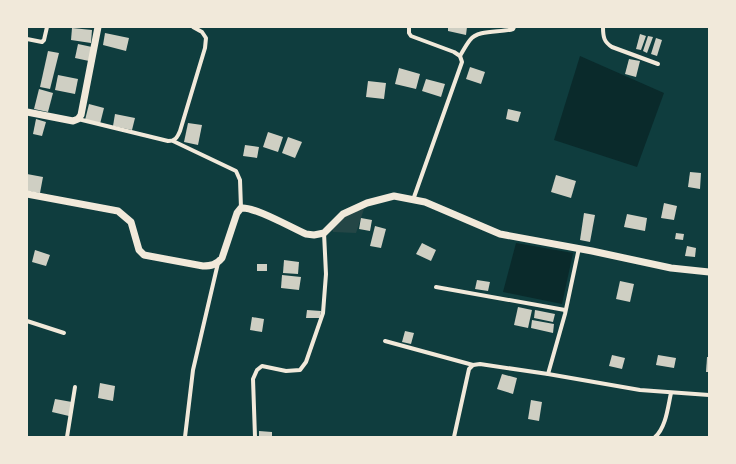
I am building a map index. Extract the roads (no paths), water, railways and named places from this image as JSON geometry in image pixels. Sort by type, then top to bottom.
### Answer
[{"type":"street","points":[[27,39],[42,42],[44,40],[47,27]]},
{"type":"street","points":[[78,119],[81,115],[98,27]]},
{"type":"street","points":[[173,141],[177,138],[180,131],[205,48],[206,38],[202,32],[192,27]]},
{"type":"street","points":[[409,27],[409,33],[414,39],[454,52],[460,56],[462,62],[413,200]]},
{"type":"street","points":[[460,56],[470,38],[477,34],[487,32],[505,32],[513,29],[514,27]]},
{"type":"street","points":[[603,27],[603,37],[606,44],[658,64]]},
{"type":"street","points":[[27,112],[73,121],[78,119],[173,141],[236,172],[240,180],[241,208],[237,213],[222,258],[218,263],[212,266],[203,266],[144,255],[139,250],[131,222],[118,211],[27,194]]},
{"type":"street","points":[[241,208],[246,207],[306,234],[314,235],[324,233],[343,214],[366,203],[394,196],[426,202],[500,234],[579,248],[671,268],[709,272]]},
{"type":"street","points":[[255,437],[253,379],[257,370],[262,366],[286,371],[300,370],[306,362],[323,313],[326,274],[324,233]]},
{"type":"street","points":[[548,374],[566,310],[579,248]]},
{"type":"street","points":[[184,437],[193,370],[218,263]]},
{"type":"street","points":[[436,287],[566,310]]},
{"type":"street","points":[[27,321],[64,333]]},
{"type":"street","points":[[385,341],[473,365],[480,364],[548,374],[640,390],[709,395]]},
{"type":"street","points":[[454,437],[469,369],[473,365]]},
{"type":"street","points":[[67,437],[75,387]]},
{"type":"street","points":[[655,437],[659,434],[663,427],[671,393]]}]
